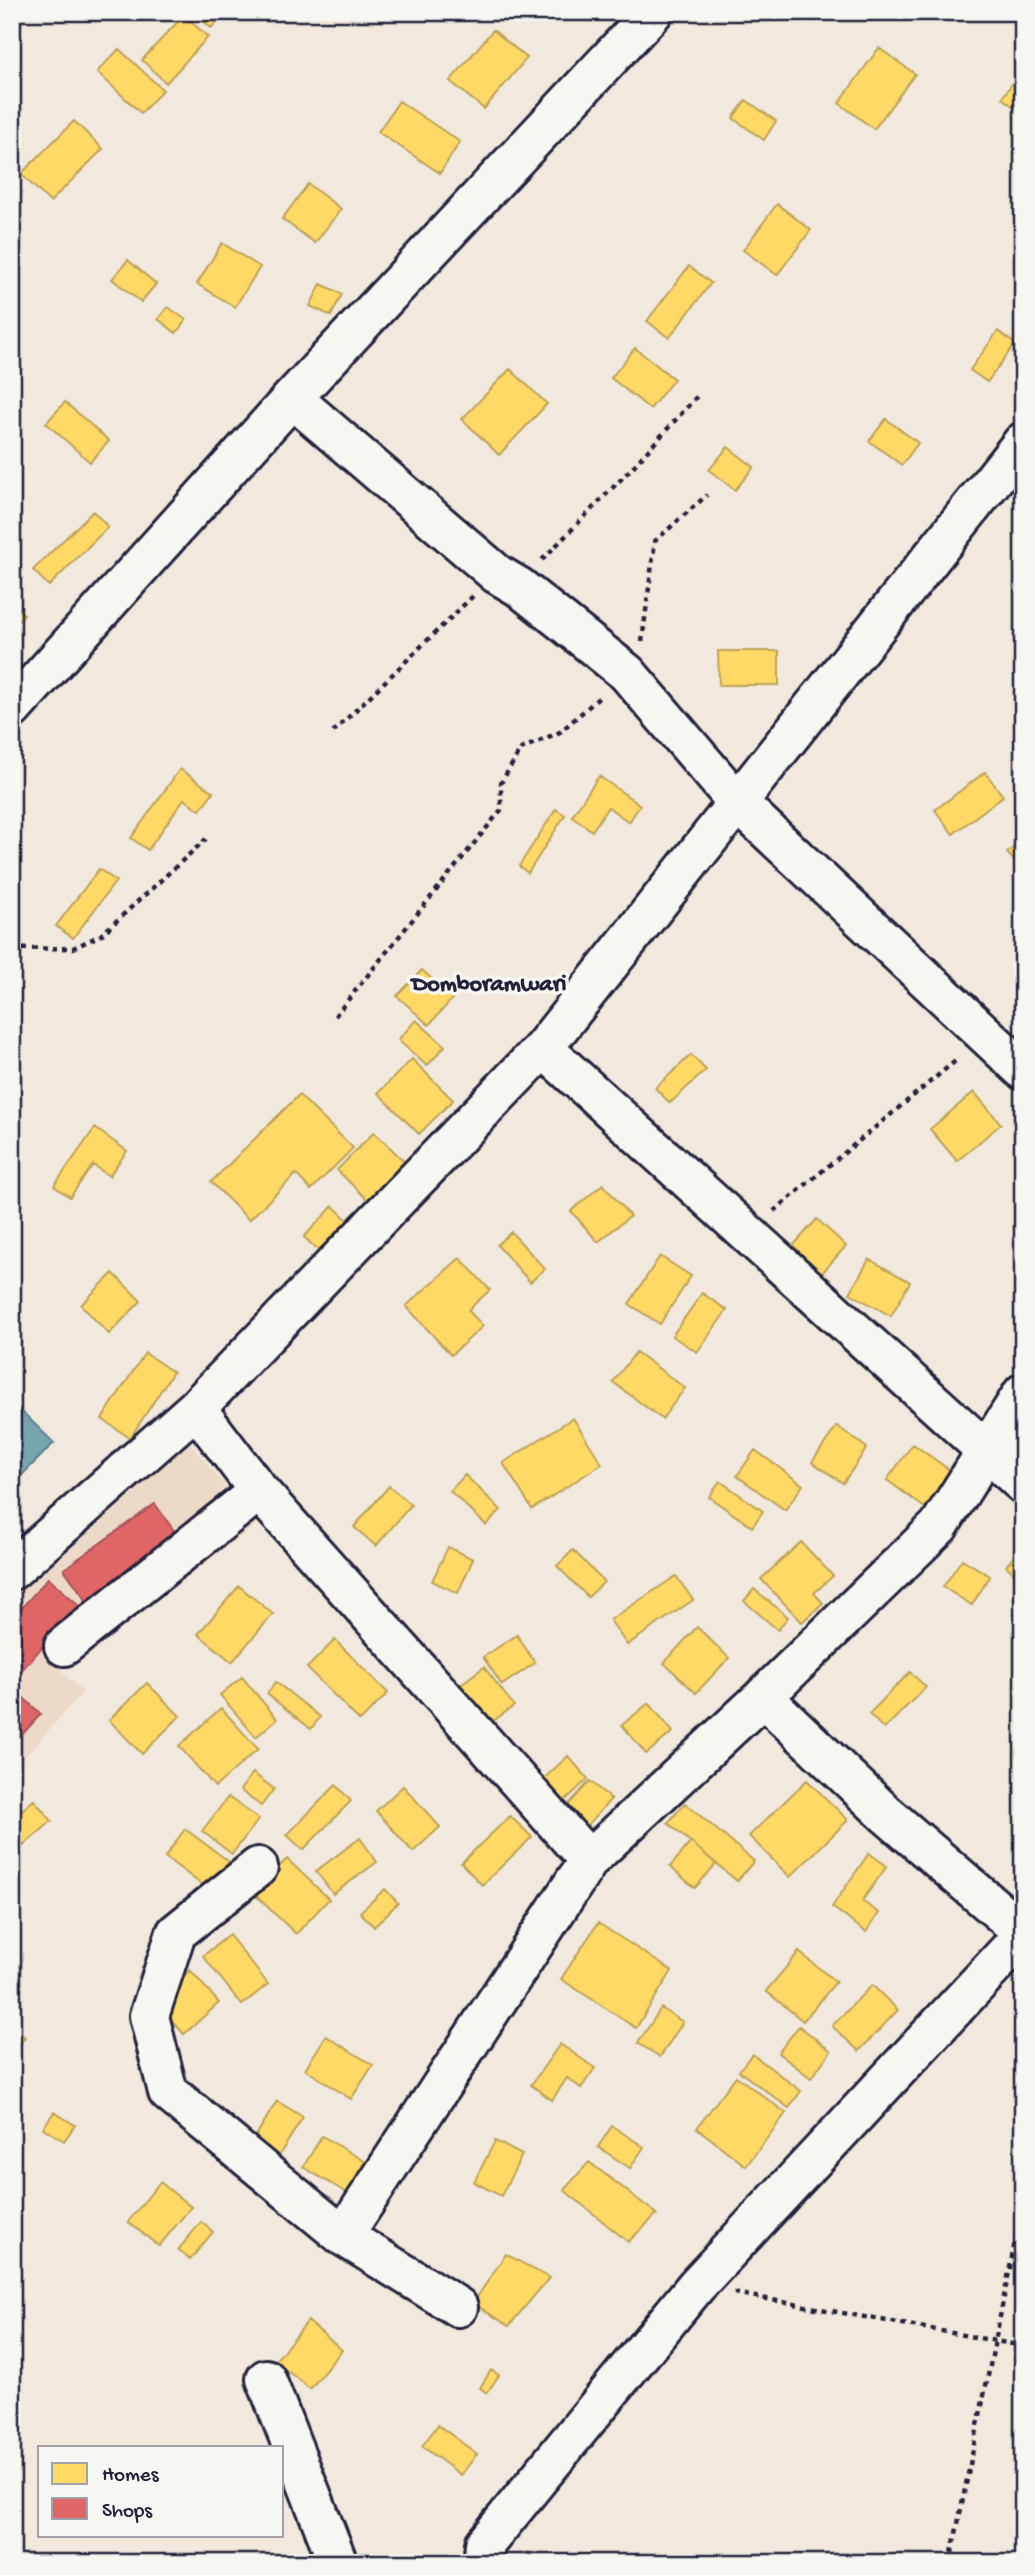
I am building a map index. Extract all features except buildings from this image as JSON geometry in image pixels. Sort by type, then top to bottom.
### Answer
[{"type":"street","points":[[12,709],[292,398],[653,12]]},
{"type":"street","points":[[292,398],[508,581],[627,673],[737,802],[1023,1070]]},
{"type":"street","points":[[12,1570],[196,1408],[543,1048],[1023,442]]},
{"type":"street","points":[[543,1048],[1023,1484]]},
{"type":"street","points":[[343,2236],[589,1860],[763,1697],[939,1526],[1023,1394]]},
{"type":"street","points":[[196,1408],[259,1491],[589,1860]]},
{"type":"street","points":[[64,1646],[259,1491]]},
{"type":"street","points":[[483,2563],[485,2544],[696,2286],[1023,1934],[886,1814],[763,1697]]},
{"type":"street","points":[[258,1867],[176,1933],[149,2016],[168,2092],[343,2236],[458,2307]]},
{"type":"street","points":[[265,2379],[338,2563]]},
{"type":"path","points":[[333,732],[508,581],[551,550],[631,469],[700,393]]},
{"type":"path","points":[[335,1016],[501,810],[501,783],[521,749],[560,732],[627,673],[641,647],[655,541],[707,495]]},
{"type":"path","points":[[12,949],[73,947],[101,935],[206,839]]},
{"type":"path","points":[[746,1234],[986,1034]]},
{"type":"path","points":[[950,2563],[1023,2203]]},
{"type":"path","points":[[696,2286],[1023,2346]]},
{"type":"shaded area","points":[[177,1427],[256,1525],[61,1670],[83,1692],[12,1771],[12,1556]]},
{"type":"district","name":"Domboramwari","points":[[489,982]]}]
